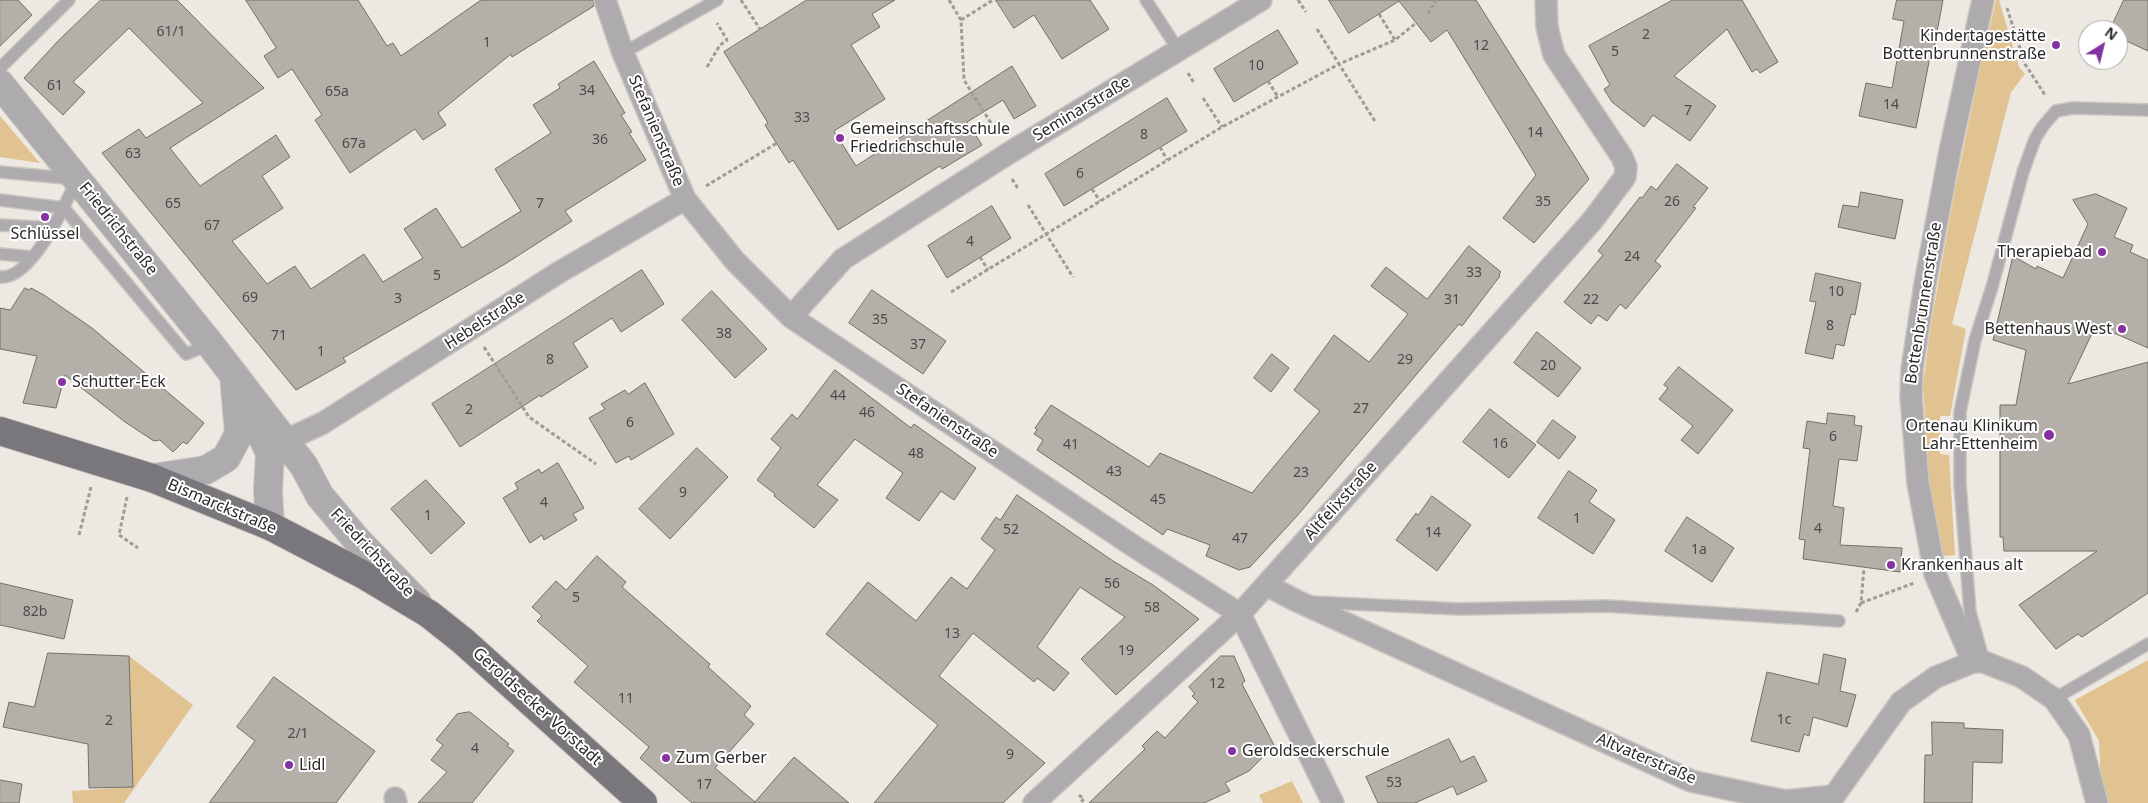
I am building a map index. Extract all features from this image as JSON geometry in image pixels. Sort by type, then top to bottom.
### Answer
[{"type":"main road","name":"Bismarckstraße","points":[[0,431],[142,475],[270,526],[364,575],[429,614]]},
{"type":"main road","name":"Geroldsecker Vorstadt","points":[[429,614],[463,641],[643,803]]},
{"type":"street","name":"Stefanienstraße","points":[[605,0],[623,53],[685,199],[735,261],[791,317],[1135,547],[1240,614]]},
{"type":"street","name":"Seminarstraße","points":[[791,317],[844,259],[1009,153],[1261,0]]},
{"type":"street","name":"Altfelixstraße","points":[[1034,803],[1240,614],[1592,221],[1625,177],[1626,167],[1622,157],[1554,56],[1547,27],[1546,0]]},
{"type":"street","name":"Bottenbrunnenstraße","points":[[1978,662],[1935,574],[1918,483],[1911,396],[1912,369],[1950,151],[1983,0]]},
{"type":"street","name":"Friedrichstraße","points":[[1,83],[234,375],[304,466],[326,504],[357,540],[429,614]]},
{"type":"street","name":"Hebelstraße","points":[[284,441],[323,423],[558,273],[685,199]]},
{"type":"street","name":"Friedrichstraße","points":[[234,375],[270,453],[268,491],[270,526]]},
{"type":"street","points":[[142,475],[206,470],[226,458],[239,434],[234,375]]},
{"type":"street","name":"Friedrichstraße","points":[[270,526],[288,478],[290,459],[284,441]]},
{"type":"street","name":"Altvaterstraße","points":[[1266,585],[1297,601],[1691,781],[1785,800],[1835,799],[1901,702],[1936,677],[1978,662]]},
{"type":"street","points":[[1240,614],[1332,803]]},
{"type":"street","points":[[1978,662],[2022,677],[2054,699],[2079,735],[2097,803]]},
{"type":"lane","points":[[1,83],[69,0]]},
{"type":"lane","points":[[623,53],[717,0]]},
{"type":"lane","points":[[1146,0],[1179,51]]},
{"type":"lane","points":[[1978,662],[1970,612],[1960,484],[1960,412],[1975,340],[1992,287],[2023,172],[2035,139],[2056,111],[2073,108],[2148,110]]},
{"type":"lane","points":[[0,172],[76,179],[53,228],[32,257],[8,278],[0,277]]},
{"type":"lane","points":[[0,200],[64,208],[186,354],[210,344]]},
{"type":"lane","points":[[0,225],[53,228]]},
{"type":"lane","points":[[0,254],[32,257]]},
{"type":"lane","points":[[1297,601],[1460,609],[1607,606],[1839,621]]},
{"type":"lane","points":[[2054,699],[2148,644]]},
{"type":"path","points":[[741,0],[760,29]]},
{"type":"path","points":[[949,0],[961,20],[964,80],[996,130]]},
{"type":"path","points":[[961,20],[993,0]]},
{"type":"path","points":[[1298,0],[1306,12]]},
{"type":"path","points":[[1428,14],[1436,0]]},
{"type":"path","points":[[2004,0],[2025,64],[2056,111]]},
{"type":"path","points":[[1379,14],[1394,40]]},
{"type":"path","points":[[951,292],[1222,127],[1339,64],[1394,40],[1416,23]]},
{"type":"path","points":[[1317,28],[1376,123]]},
{"type":"path","points":[[707,67],[720,45],[727,40]]},
{"type":"path","points":[[1268,81],[1278,97]]},
{"type":"path","points":[[1203,98],[1222,127]]},
{"type":"path","points":[[706,186],[777,143]]},
{"type":"path","points":[[1160,148],[1167,160]]},
{"type":"path","points":[[1092,189],[1100,201]]},
{"type":"path","points":[[1028,206],[1073,277]]},
{"type":"path","points":[[980,258],[988,270]]},
{"type":"path","points":[[473,329],[530,417],[596,464]]},
{"type":"path","points":[[79,535],[98,461]]},
{"type":"path","points":[[138,548],[120,534],[142,475]]},
{"type":"path","points":[[1839,621],[1854,616],[1861,603],[1864,568]]},
{"type":"path","points":[[1861,603],[1935,574]]},
{"type":"path","points":[[1079,795],[1084,799],[1080,803]]},
{"type":"shaded area","points":[[1996,0],[1999,0],[2019,67],[2025,74],[2011,92],[1952,324],[1966,329],[1950,416],[1940,416],[1940,454],[1949,455],[1955,555],[1942,556],[1929,478],[1923,385],[1931,324],[1955,189]]},
{"type":"shaded area","points":[[0,116],[40,163],[0,157]]},
{"type":"shaded area","points":[[129,656],[193,705],[124,803],[73,803],[72,791],[132,787]]},
{"type":"shaded area","points":[[2148,660],[2148,803],[2102,803],[2099,741],[2075,700]]},
{"type":"shaded area","points":[[1292,781],[1303,803],[1263,803],[1259,795]]},
{"type":"building","points":[[0,0],[18,0],[32,15],[0,46]]},
{"type":"building","points":[[101,0],[177,0],[264,88],[170,148],[200,186],[276,135],[290,157],[262,176],[283,208],[232,241],[267,284],[295,266],[311,289],[364,254],[383,282],[423,258],[404,229],[436,208],[462,248],[521,211],[495,169],[551,133],[533,105],[560,88],[558,84],[594,61],[625,113],[621,115],[632,132],[629,133],[646,160],[565,211],[572,221],[505,264],[343,358],[346,362],[296,390],[102,153],[139,129],[146,138],[203,103],[129,28],[73,82],[85,92],[63,115],[24,78],[58,41]]},
{"type":"building","points":[[246,0],[358,0],[387,46],[393,43],[401,56],[481,0],[593,0],[594,6],[512,57],[511,54],[438,113],[446,125],[423,140],[415,129],[350,173],[315,120],[322,115],[292,69],[278,78],[264,56],[276,48]]},
{"type":"building","points":[[807,0],[895,0],[872,14],[880,27],[851,45],[885,99],[834,131],[856,166],[1012,66],[1036,106],[1014,119],[1003,100],[967,122],[982,145],[942,169],[940,166],[838,230],[793,160],[789,163],[765,125],[768,123],[724,52]]},
{"type":"building","points":[[996,0],[1090,0],[1109,29],[1062,59],[1034,15],[1014,28]]},
{"type":"building","points":[[1329,0],[1476,0],[1589,179],[1534,243],[1503,218],[1536,175],[1447,30],[1431,42],[1399,1],[1349,33]]},
{"type":"building","points":[[1673,0],[1742,0],[1778,62],[1760,73],[1757,69],[1752,72],[1727,29],[1674,76],[1716,106],[1690,141],[1653,115],[1644,127],[1612,102],[1604,89],[1610,85],[1589,46]]},
{"type":"building","points":[[1897,0],[1943,0],[1916,128],[1859,116],[1866,83],[1892,88],[1904,21],[1893,19]]},
{"type":"building","points":[[2124,0],[2148,0],[2148,51],[2128,42],[2128,20],[2115,20]]},
{"type":"building","points":[[1278,30],[1298,63],[1234,102],[1214,69]]},
{"type":"building","points":[[1167,98],[1187,131],[1064,206],[1045,174]]},
{"type":"building","points":[[1677,164],[1708,188],[1693,207],[1696,208],[1655,261],[1661,266],[1626,309],[1620,304],[1607,321],[1598,315],[1591,324],[1564,302],[1603,255],[1598,251],[1640,197],[1642,198],[1651,186],[1656,190]]},
{"type":"building","points":[[1861,192],[1903,200],[1895,239],[1838,227],[1843,205],[1858,207]]},
{"type":"building","points":[[2096,194],[2127,208],[2114,237],[2133,245],[2130,252],[2148,260],[2148,348],[2096,325],[2068,384],[2148,362],[2148,593],[2082,637],[2078,634],[2056,649],[2019,605],[2097,551],[2004,551],[2003,537],[2000,537],[2000,405],[2016,405],[2026,350],[1993,340],[2013,256],[2036,269],[2037,266],[2063,278],[2088,224],[2073,200]]},
{"type":"building","points":[[992,206],[1011,238],[947,278],[928,246]]},
{"type":"building","points":[[1469,246],[1501,272],[1500,276],[1462,326],[1459,324],[1297,516],[1250,567],[1239,570],[1206,556],[1210,545],[1167,529],[1163,535],[1037,450],[1043,440],[1034,434],[1037,430],[1035,428],[1051,405],[1149,467],[1160,453],[1252,493],[1320,411],[1294,390],[1334,335],[1369,362],[1408,314],[1371,286],[1386,267],[1427,299]]},
{"type":"building","points":[[642,270],[664,304],[621,332],[612,318],[573,343],[588,367],[541,397],[540,395],[460,447],[432,404]]},
{"type":"building","points":[[1816,273],[1861,283],[1855,315],[1851,314],[1844,346],[1836,344],[1833,359],[1805,353],[1816,302],[1810,301]]},
{"type":"building","points":[[25,288],[29,290],[31,288],[44,295],[92,328],[204,423],[187,444],[183,442],[173,452],[160,440],[154,441],[125,422],[65,375],[56,408],[23,403],[37,356],[0,349],[0,308],[10,310]]},
{"type":"building","points":[[872,290],[946,341],[923,374],[849,323]]},
{"type":"building","points":[[712,291],[767,349],[735,378],[682,320]]},
{"type":"building","points":[[1537,332],[1581,368],[1558,397],[1514,363]]},
{"type":"building","points":[[1272,354],[1289,368],[1271,392],[1254,378]]},
{"type":"building","points":[[1679,367],[1733,410],[1698,454],[1681,440],[1693,426],[1659,399],[1668,388],[1664,385]]},
{"type":"building","points":[[835,370],[911,428],[914,424],[976,468],[954,500],[941,491],[919,521],[886,498],[903,473],[855,439],[817,485],[838,500],[814,528],[757,480],[781,448],[771,439],[792,414],[797,419]]},
{"type":"building","points":[[645,383],[674,434],[631,460],[629,456],[616,463],[589,418],[605,409],[601,404],[625,390],[628,394]]},
{"type":"building","points":[[1490,409],[1536,445],[1509,478],[1463,442]]},
{"type":"building","points":[[1828,413],[1855,416],[1854,425],[1862,426],[1857,461],[1839,459],[1833,506],[1844,508],[1840,545],[1902,548],[1900,572],[1803,559],[1805,540],[1799,539],[1810,449],[1803,448],[1807,421],[1826,424]]},
{"type":"building","points":[[1553,420],[1576,437],[1559,459],[1537,442]]},
{"type":"building","points":[[697,448],[728,477],[670,539],[639,509]]},
{"type":"building","points":[[558,463],[584,508],[573,514],[577,520],[544,540],[542,535],[530,543],[503,498],[518,489],[515,483],[539,469],[541,473]]},
{"type":"building","points":[[1569,471],[1597,490],[1589,502],[1615,520],[1593,554],[1538,518]]},
{"type":"building","points":[[426,480],[465,523],[431,554],[391,509]]},
{"type":"building","points":[[1017,495],[1113,561],[1153,585],[1199,619],[1116,695],[1081,659],[1125,617],[1080,587],[1037,647],[1069,673],[1054,691],[1037,678],[1034,682],[973,633],[939,676],[1045,763],[1003,803],[874,803],[938,725],[826,634],[868,582],[916,621],[951,577],[967,589],[995,550],[981,539],[996,517],[1000,520]]},
{"type":"building","points":[[1432,496],[1471,525],[1437,571],[1396,540],[1416,513],[1418,515]]},
{"type":"building","points":[[1687,517],[1734,548],[1712,582],[1665,551]]},
{"type":"building","points":[[597,556],[626,582],[622,587],[710,664],[708,667],[751,706],[744,715],[754,724],[715,768],[755,802],[794,757],[849,803],[692,803],[640,758],[649,747],[574,682],[588,666],[537,621],[542,616],[532,607],[556,581],[566,590]]},
{"type":"building","points":[[0,583],[73,600],[64,639],[0,625]]},
{"type":"building","points":[[48,653],[129,656],[133,787],[89,788],[88,744],[3,727],[9,702],[34,707]]},
{"type":"building","points":[[1824,654],[1846,659],[1840,691],[1856,695],[1847,727],[1813,717],[1809,736],[1804,734],[1799,752],[1751,741],[1767,672],[1818,684]]},
{"type":"building","name":"Geroldseckerschule","points":[[1221,656],[1234,656],[1245,681],[1242,684],[1274,745],[1259,753],[1262,758],[1249,771],[1225,783],[1230,791],[1204,803],[1089,803],[1145,749],[1142,746],[1157,731],[1165,738],[1198,702],[1192,696],[1195,694],[1189,687]]},
{"type":"building","points":[[274,677],[375,751],[336,803],[209,803],[255,741],[237,727]]},
{"type":"building","points":[[470,712],[509,744],[507,746],[514,751],[472,803],[418,803],[447,772],[431,760],[443,745],[436,740],[457,714]]},
{"type":"building","points":[[1932,722],[1964,723],[1964,728],[2003,730],[2002,763],[1973,762],[1972,803],[1924,803],[1925,755],[1932,755]]},
{"type":"building","points":[[1449,739],[1461,762],[1474,756],[1487,781],[1457,795],[1453,786],[1415,803],[1378,803],[1366,777]]},
{"type":"building","points":[[0,780],[22,784],[19,803],[0,803]]},
{"type":"place","name":"Kindertagestätte Bottenbrunnenstraße","points":[[2056,45]]},
{"type":"place","name":"Gemeinschaftsschule Friedrichschule","points":[[840,138]]},
{"type":"place","name":"Schlüssel","points":[[45,217]]},
{"type":"place","name":"Therapiebad","points":[[2102,252]]},
{"type":"place","name":"Bettenhaus West","points":[[2122,329]]},
{"type":"place","name":"Schutter-Eck","points":[[62,382]]},
{"type":"place","name":"Ortenau Klinikum Lahr-Ettenheim","points":[[2049,435]]},
{"type":"place","name":"Krankenhaus alt","points":[[1891,565]]},
{"type":"place","name":"Geroldseckerschule","points":[[1232,751]]},
{"type":"place","name":"Zum Gerber","points":[[666,758]]},
{"type":"place","name":"Lidl","points":[[289,765]]}]
